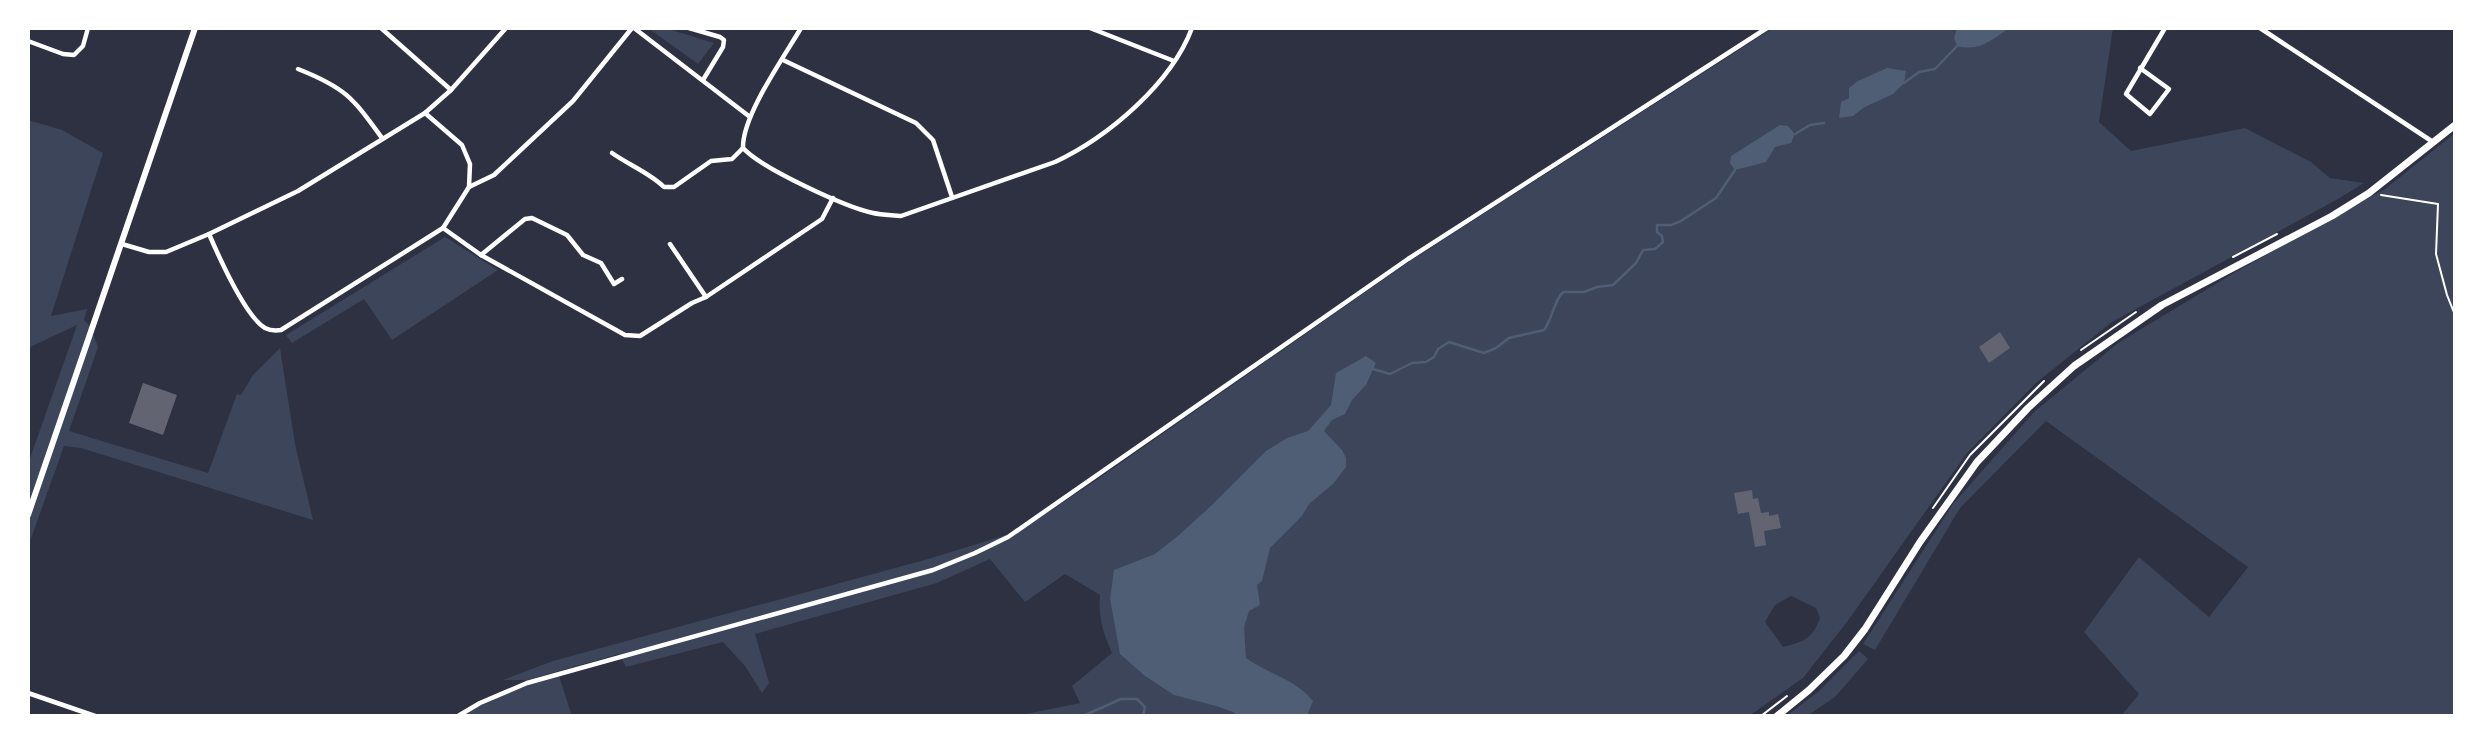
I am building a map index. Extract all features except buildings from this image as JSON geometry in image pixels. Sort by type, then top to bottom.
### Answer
[{"type":"main road","points":[[1777,716],[1844,656],[1977,462],[2028,408],[2074,366],[2162,305],[2332,216],[2370,193],[2455,125]]},
{"type":"street","points":[[28,41],[63,54],[74,55],[83,46],[89,28]]},
{"type":"street","points":[[28,515],[195,28]]},
{"type":"street","points":[[381,28],[451,90]]},
{"type":"street","points":[[122,244],[149,252],[166,251],[209,234],[298,191],[425,113],[451,90],[506,28]]},
{"type":"street","points":[[469,187],[494,175],[573,101],[633,28],[750,117]]},
{"type":"street","points":[[689,28],[724,40],[723,47],[703,80]]},
{"type":"street","points":[[612,153],[642,173],[653,176],[664,187],[674,187],[711,161],[732,159],[743,148],[743,135],[750,117],[801,28]]},
{"type":"street","points":[[1090,28],[1174,61]]},
{"type":"street","points":[[743,148],[756,160],[833,198],[874,214],[901,215],[1055,162],[1078,151],[1138,106],[1185,47],[1192,28]]},
{"type":"street","points":[[458,716],[480,703],[527,683],[933,570],[975,554],[1008,537],[1408,259],[1768,28]]},
{"type":"street","points":[[2140,68],[2169,89],[2150,114],[2126,94],[2140,68],[2165,28]]},
{"type":"street","points":[[2260,28],[2433,142]]},
{"type":"street","points":[[783,60],[916,123],[933,140],[952,197]]},
{"type":"street","points":[[298,69],[328,81],[345,92],[382,138]]},
{"type":"street","points":[[209,234],[236,289],[257,320],[263,327],[273,331],[281,330],[443,228],[469,187],[470,164],[462,145],[425,113]]},
{"type":"street","points":[[443,228],[481,255],[625,335],[640,336],[692,303],[706,298],[822,219],[833,198]]},
{"type":"street","points":[[481,255],[525,219],[532,218],[567,235],[583,255],[601,263],[614,284],[622,279]]},
{"type":"street","points":[[670,244],[706,298]]},
{"type":"street","points":[[28,693],[95,716]]},
{"type":"path","points":[[2370,193],[2438,204],[2436,254],[2455,315]]},
{"type":"path","points":[[2225,262],[2284,231]]},
{"type":"path","points":[[2078,352],[2144,307]]},
{"type":"path","points":[[1930,512],[1970,455],[2021,401],[2045,380]]},
{"type":"path","points":[[1761,716],[1790,694]]},
{"type":"shaded area","points":[[648,28],[665,28],[714,43],[698,64]]},
{"type":"shaded area","points":[[1773,28],[2113,28],[2099,122],[2131,151],[2245,128],[2311,162],[2330,178],[2364,183],[2112,322],[2036,383],[1967,453],[1847,622],[1803,678],[1749,716],[1016,716],[1080,703],[1072,686],[1112,653],[1102,625],[1100,595],[1065,574],[1025,602],[990,559],[937,583],[755,634],[769,683],[762,693],[745,666],[723,642],[626,667],[619,654],[527,680],[503,680],[553,661],[928,559],[1006,535],[1004,542],[1407,263]],"holes":[[[1791,596],[1816,608],[1820,618],[1811,635],[1783,647],[1765,622],[1775,605]]]},
{"type":"shaded area","points":[[1957,28],[2009,28],[1985,44],[1965,47],[1957,46],[1954,38]]},
{"type":"shaded area","points":[[1887,68],[1906,71],[1904,83],[1893,94],[1863,108],[1853,116],[1839,118],[1841,102],[1849,98],[1849,88]]},
{"type":"shaded area","points":[[28,120],[62,130],[103,153],[51,316],[87,309],[84,320],[90,326],[98,347],[69,431],[208,473],[237,394],[241,395],[253,375],[280,348],[295,444],[313,520],[81,448],[64,446],[28,547],[28,464],[77,325],[28,348]]},
{"type":"shaded area","points":[[1780,125],[1788,126],[1795,134],[1791,143],[1775,147],[1766,162],[1735,170],[1730,163],[1731,156]]},
{"type":"shaded area","points":[[2455,133],[2455,716],[2121,716],[2139,694],[2084,632],[2139,557],[2209,617],[2248,567],[2046,421],[1960,508],[1875,650],[1863,644],[1953,504],[2034,412],[2118,343],[2234,273],[2385,189]]},
{"type":"shaded area","points":[[445,237],[498,270],[392,340],[364,299],[292,343],[286,335]]},
{"type":"shaded area","points":[[1366,356],[1376,363],[1366,385],[1352,400],[1345,414],[1332,420],[1324,431],[1342,450],[1346,467],[1333,484],[1309,504],[1302,516],[1270,548],[1262,581],[1257,585],[1260,605],[1249,611],[1244,627],[1246,658],[1306,694],[1313,701],[1308,713],[1310,716],[1238,716],[1216,706],[1174,695],[1145,676],[1120,654],[1110,599],[1114,570],[1155,554],[1212,505],[1266,451],[1287,438],[1308,431],[1331,405],[1336,373]]},
{"type":"shaded area","points":[[1859,651],[1868,659],[1835,697],[1807,716],[1786,716],[1818,692]]},
{"type":"shaded area","points":[[559,676],[572,716],[458,716],[527,683]]},
{"type":"waterway","points":[[1904,83],[1919,72],[1935,69],[1957,46]]},
{"type":"waterway","points":[[1795,134],[1810,125],[1824,123]]},
{"type":"waterway","points":[[1373,369],[1390,374],[1412,363],[1426,362],[1449,342],[1484,353],[1509,338],[1544,330],[1563,292],[1584,292],[1613,285],[1636,263],[1643,250],[1655,249],[1663,242],[1662,236],[1657,232],[1657,225],[1671,225],[1681,221],[1716,198],[1735,170]]},
{"type":"waterway","points":[[1083,716],[1121,699],[1137,699],[1145,707],[1143,716]]}]
